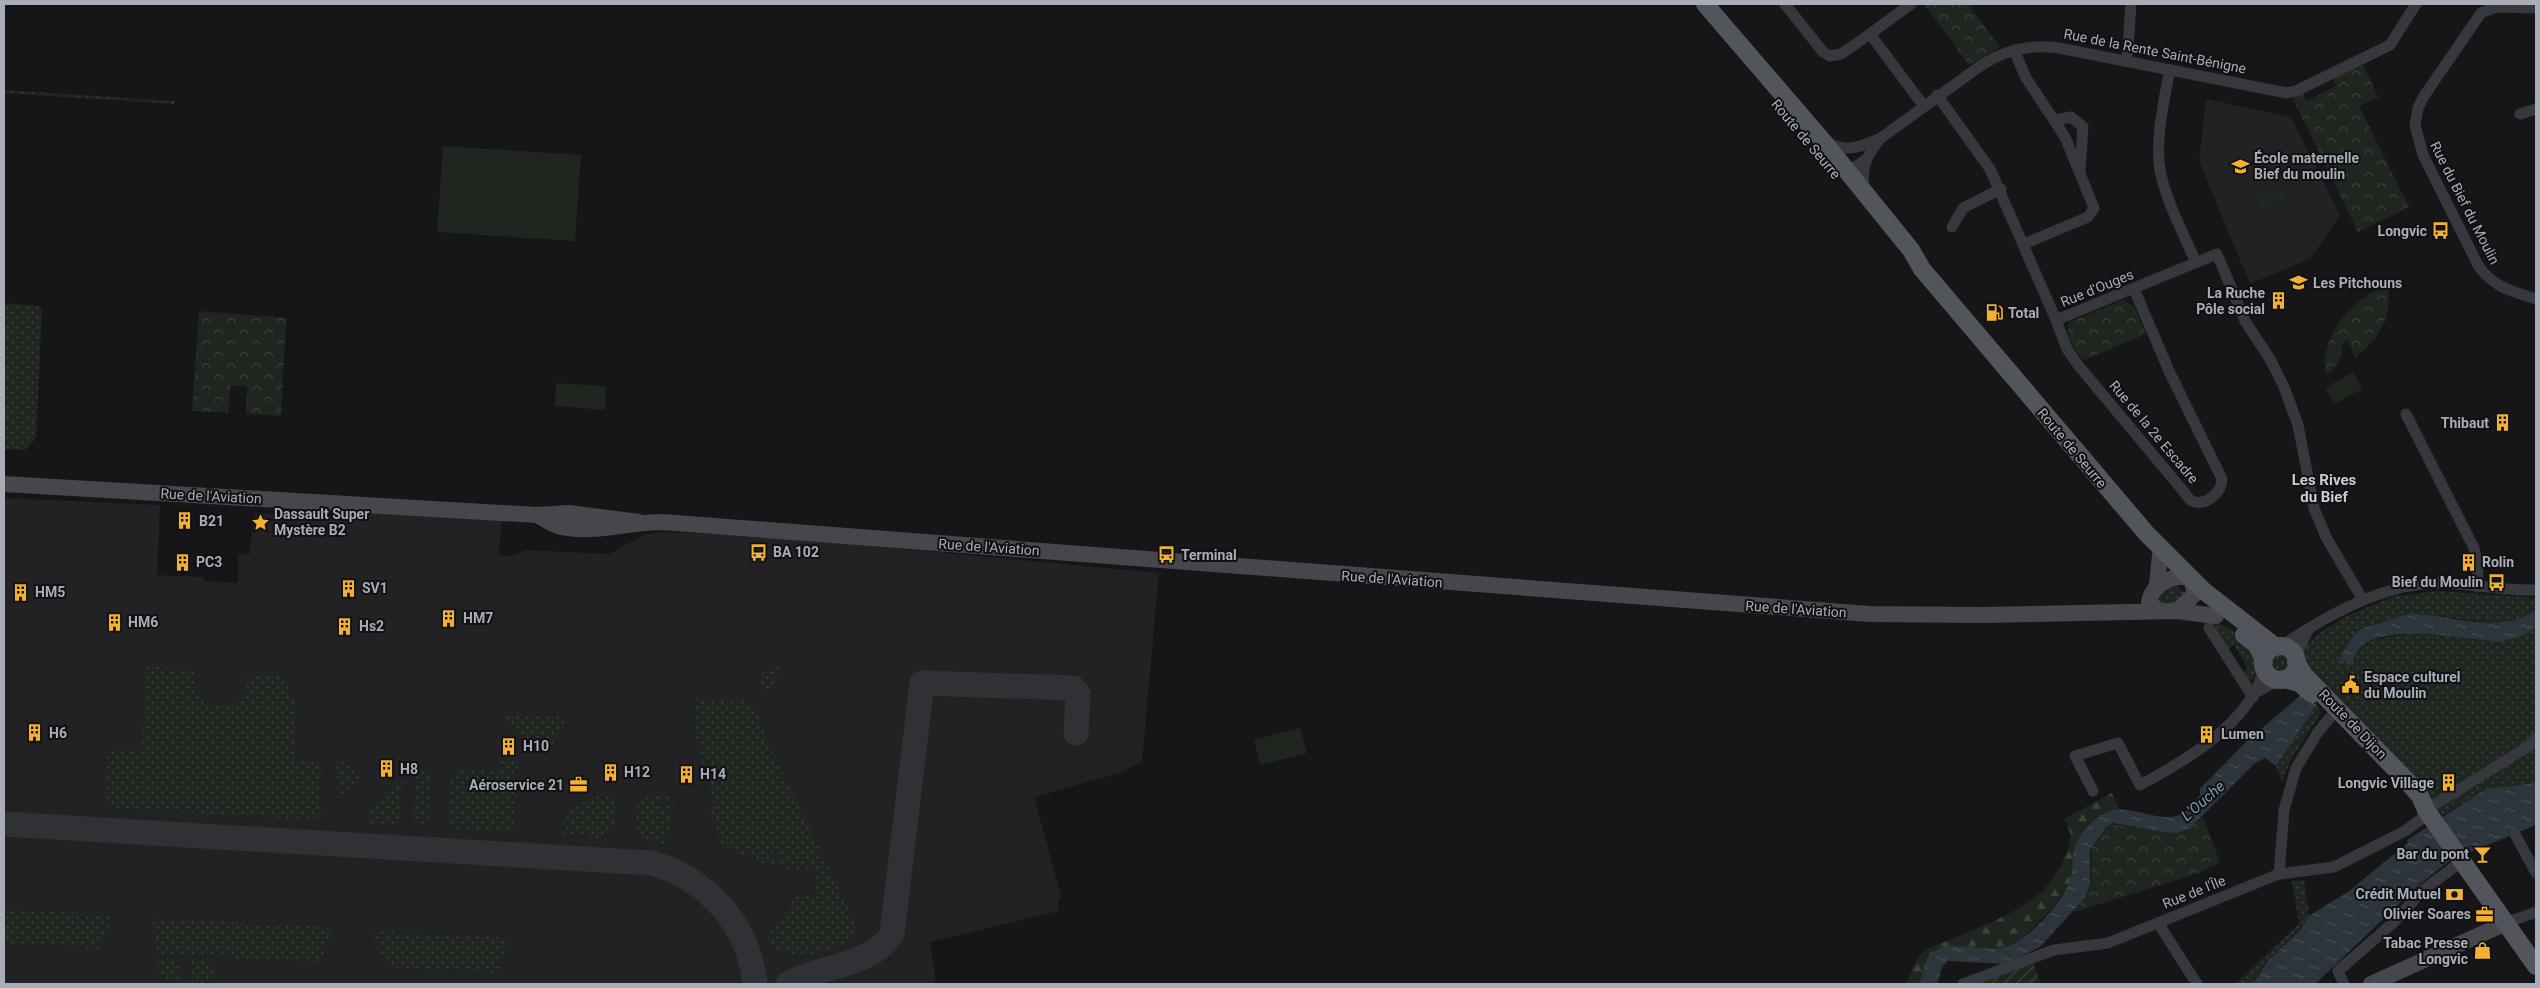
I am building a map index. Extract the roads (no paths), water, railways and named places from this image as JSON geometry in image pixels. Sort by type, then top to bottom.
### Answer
[{"type":"main road","name":"Route de Seurre","points":[[1696,4],[1839,170],[1903,254],[1922,269],[2182,574],[2193,596],[2212,622]]},
{"type":"main road","name":"Route de Seurre","points":[[1705,4],[1822,140],[1839,170],[1865,192],[1912,250],[1922,269]]},
{"type":"main road","name":"Route de Seurre","points":[[2146,533],[2160,555],[2182,574]]},
{"type":"main road","points":[[2182,574],[2224,608],[2271,655],[2270,677],[2293,673],[2289,649],[2271,655]]},
{"type":"main road","points":[[2212,622],[2252,640],[2271,655]]},
{"type":"main road","name":"Route de Dijon","points":[[2293,673],[2334,711],[2414,802],[2426,810],[2536,966]]},
{"type":"street","points":[[1785,4],[1824,52],[1830,56],[1841,54],[1911,4]]},
{"type":"street","points":[[2127,61],[2131,4]]},
{"type":"street","name":"Rue de la Rente Saint-Bénigne","points":[[1839,170],[1853,149],[1880,138],[1923,105],[1983,64],[2014,50],[2050,46],[2287,93],[2296,91],[2390,45],[2416,4]]},
{"type":"street","name":"Rue du Bief du Moulin","points":[[2536,8],[2496,7],[2480,13],[2424,96],[2415,125],[2417,139],[2441,195],[2479,267],[2488,280],[2499,287],[2536,299]]},
{"type":"street","points":[[1870,34],[1923,105]]},
{"type":"street","points":[[2014,50],[2026,78],[2056,120],[2094,208],[2091,216],[2024,244]]},
{"type":"street","points":[[2170,70],[2160,149],[2160,168],[2164,184],[2196,263]]},
{"type":"street","name":"Rue d'Ouges","points":[[1937,95],[1983,159],[2001,190],[2056,320],[2217,254],[2245,322],[2270,359],[2284,387],[2298,425],[2314,508],[2326,537],[2363,600]]},
{"type":"street","points":[[2520,114],[2536,109]]},
{"type":"street","points":[[2056,120],[2071,117],[2083,127],[2080,172]]},
{"type":"street","name":"Rue de la Rente Saint-Bénigne","points":[[1839,170],[1865,160],[1880,138]]},
{"type":"street","points":[[1822,140],[1833,146],[1853,149]]},
{"type":"street","points":[[1865,160],[1863,178],[1865,192]]},
{"type":"street","points":[[1952,227],[1963,208],[2001,190]]},
{"type":"street","name":"Rue de la 2e Escadre","points":[[2056,320],[2067,349],[2078,365],[2192,501],[2201,502],[2218,492],[2222,486],[2222,479],[2169,371],[2134,289]]},
{"type":"street","points":[[2406,414],[2474,548],[2478,566],[2477,587]]},
{"type":"street","name":"Rue de l'Aviation","points":[[4,484],[537,515],[569,513],[639,522],[662,522],[1870,614],[1982,615],[2124,612],[2155,598]]},
{"type":"street","points":[[2155,598],[2160,555]]},
{"type":"street","points":[[2155,598],[2182,574]]},
{"type":"street","points":[[2255,694],[2271,655],[2340,611],[2363,600],[2412,585],[2443,583],[2536,590]]},
{"type":"street","points":[[2177,611],[2193,596]]},
{"type":"street","points":[[2155,598],[2177,611],[2212,622],[2255,694]]},
{"type":"street","points":[[2093,791],[2075,756],[2118,743],[2140,785],[2195,755],[2255,694],[2293,673],[2308,631]]},
{"type":"street","points":[[2279,874],[2281,837],[2289,789],[2296,768],[2334,711]]},
{"type":"street","name":"Rue de l'Île","points":[[1963,984],[2054,950],[2108,942],[2279,874],[2334,867],[2405,831],[2420,819],[2426,810],[2522,750],[2536,739]]},
{"type":"street","points":[[2515,834],[2536,872]]},
{"type":"street","points":[[2344,984],[2338,971],[2393,923],[2422,891],[2462,861]]},
{"type":"street","points":[[2370,984],[2506,923],[2536,912]]},
{"type":"street","points":[[2158,923],[2197,984]]},
{"type":"water","points":[[2536,610],[2536,628],[2522,636],[2499,642],[2428,634],[2390,635],[2374,639],[2362,646],[2350,666],[2344,660],[2337,666],[2347,645],[2358,631],[2367,626],[2407,614],[2494,623],[2523,617]]},
{"type":"water","name":"L'Ouche","points":[[2306,694],[2317,705],[2276,766],[2265,758],[2255,763],[2190,828],[2178,833],[2113,823],[2106,827],[2090,849],[2090,885],[2084,899],[2040,947],[2005,964],[1948,961],[1942,967],[1937,984],[1919,984],[1924,965],[1934,951],[1943,947],[1953,946],[1988,949],[2009,946],[2035,927],[2053,909],[2066,889],[2071,878],[2074,848],[2080,836],[2095,820],[2107,812],[2116,810],[2135,811],[2165,817],[2174,817],[2182,814],[2200,795],[2200,789],[2246,742],[2301,695]]},
{"type":"water","points":[[2536,783],[2536,825],[2449,861],[2420,884],[2315,984],[2252,984],[2269,960],[2300,930],[2309,916],[2349,891],[2408,843],[2407,840],[2486,789]]},
{"type":"place","name":"École maternelle Bief du moulin","points":[[2240,166]]},
{"type":"place","name":"Longvic","points":[[2441,231]]},
{"type":"place","name":"Les Pitchouns","points":[[2299,283]]},
{"type":"place","name":"La Ruche Pôle social","points":[[2279,301]]},
{"type":"place","name":"Total","points":[[1994,313]]},
{"type":"place","name":"Thibaut","points":[[2503,423]]},
{"type":"place","name":"B21","points":[[185,521]]},
{"type":"place","name":"Dassault Super Mystère B2","points":[[260,522]]},
{"type":"place","name":"BA 102","points":[[759,552]]},
{"type":"place","name":"Terminal","points":[[1167,555]]},
{"type":"place","name":"PC3","points":[[182,562]]},
{"type":"place","name":"Rolin","points":[[2468,562]]},
{"type":"place","name":"Bief du Moulin","points":[[2497,582]]},
{"type":"place","name":"SV1","points":[[348,588]]},
{"type":"place","name":"HM5","points":[[21,592]]},
{"type":"place","name":"HM7","points":[[449,618]]},
{"type":"place","name":"HM6","points":[[114,622]]},
{"type":"place","name":"Hs2","points":[[345,626]]},
{"type":"place","name":"Espace culturel du Moulin","points":[[2350,685]]},
{"type":"place","name":"H6","points":[[35,733]]},
{"type":"place","name":"Lumen","points":[[2207,734]]},
{"type":"place","name":"H10","points":[[509,746]]},
{"type":"place","name":"H8","points":[[386,769]]},
{"type":"place","name":"H12","points":[[610,772]]},
{"type":"place","name":"H14","points":[[686,774]]},
{"type":"place","name":"Longvic Village","points":[[2448,783]]},
{"type":"place","name":"Aéroservice 21","points":[[578,785]]},
{"type":"place","name":"Bar du pont","points":[[2483,854]]},
{"type":"place","name":"Crédit Mutuel","points":[[2455,894]]},
{"type":"place","name":"Olivier Soares","points":[[2485,914]]},
{"type":"place","name":"Tabac Presse Longvic","points":[[2482,951]]},
{"type":"district","name":"Les Rives du Bief","points":[[2324,488]]}]
